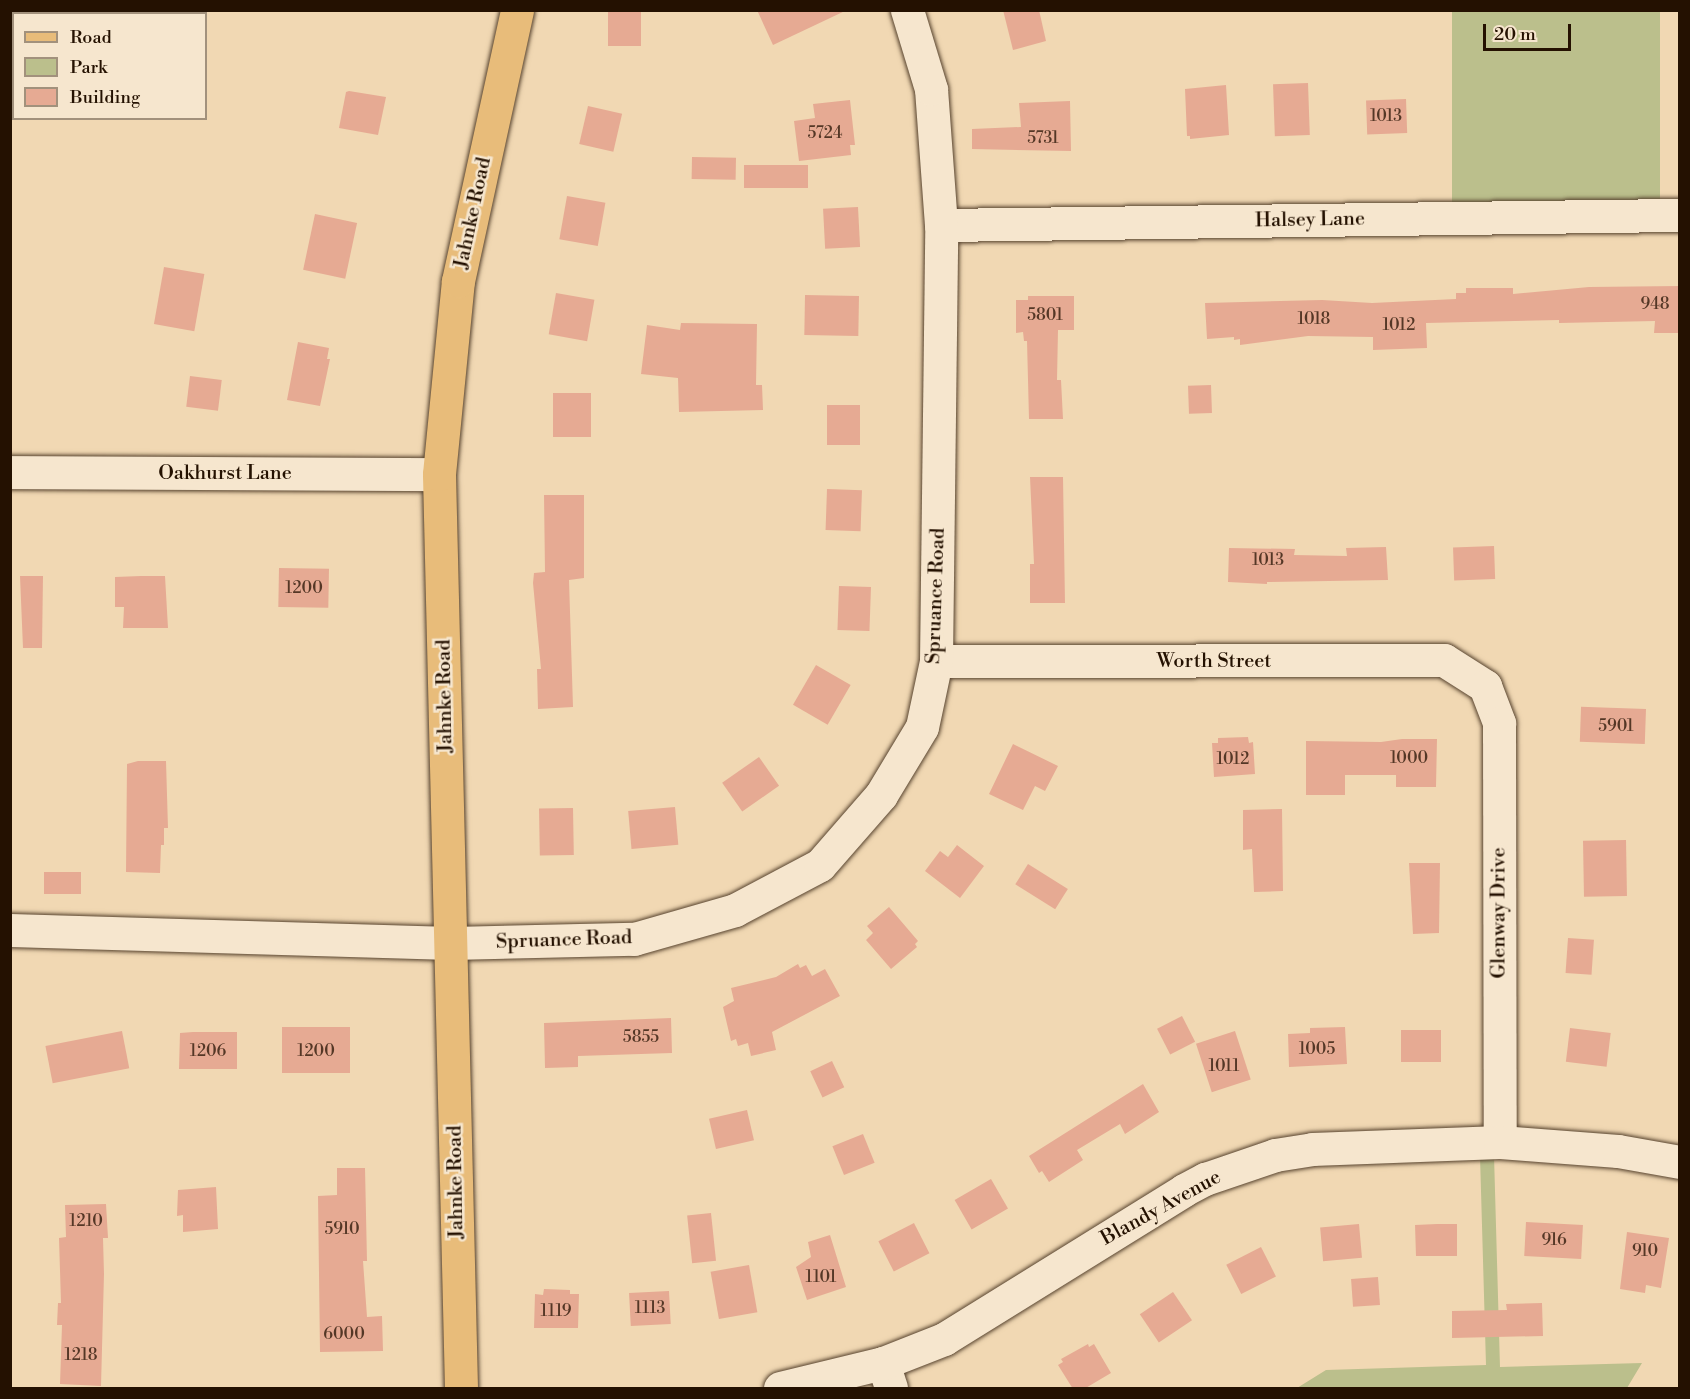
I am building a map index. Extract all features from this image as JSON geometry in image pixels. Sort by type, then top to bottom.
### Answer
[{"type":"main road","name":"Jahnke Road","points":[[461,1389],[440,474],[458,281],[517,10]]},
{"type":"street","name":"Spruance Road","points":[[10,930],[451,943],[634,939],[735,910],[820,865],[881,795],[922,727],[936,661],[941,225],[931,89],[907,10]]},
{"type":"street","name":"Halsey Lane","points":[[941,225],[1680,215]]},
{"type":"street","name":"Oakhurst Lane","points":[[10,472],[440,474]]},
{"type":"street","name":"Worth Street","points":[[936,661],[1444,660],[1485,686]]},
{"type":"street","name":"Glenway Drive","points":[[1485,686],[1499,723],[1500,1142]]},
{"type":"street","name":"Blandy Avenue","points":[[780,1389],[887,1376],[1156,1206],[1205,1179],[1275,1155],[1312,1149],[1500,1142],[1581,1147],[1680,1162]]},
{"type":"green space","points":[[1452,11],[1660,11],[1660,204],[1452,204]]},
{"type":"green space","points":[[1494,1155],[1500,1367],[1642,1363],[1627,1388],[1297,1388],[1326,1370],[1486,1365],[1480,1156]]},
{"type":"building","points":[[608,10],[641,10],[641,46],[608,46]]},
{"type":"building","points":[[757,10],[847,10],[773,45]]},
{"type":"building","points":[[1003,10],[1039,10],[1046,41],[1013,50]]},
{"type":"building","points":[[1308,83],[1310,135],[1275,136],[1273,84]]},
{"type":"building","points":[[1226,85],[1229,135],[1190,139],[1190,136],[1187,136],[1185,89]]},
{"type":"building","points":[[346,92],[386,97],[378,135],[339,128]]},
{"type":"building","points":[[1406,99],[1407,133],[1367,134],[1366,100]]},
{"type":"building","points":[[850,100],[855,145],[850,145],[851,155],[799,161],[794,121],[815,118],[813,104]]},
{"type":"building","points":[[1070,101],[1071,151],[972,149],[972,129],[1021,127],[1019,103]]},
{"type":"building","points":[[588,106],[622,114],[613,152],[579,144]]},
{"type":"building","points":[[692,157],[736,158],[736,180],[692,179]]},
{"type":"building","points":[[744,165],[808,165],[808,188],[744,188]]},
{"type":"building","points":[[567,196],[605,203],[598,246],[559,239]]},
{"type":"building","points":[[858,207],[860,247],[825,249],[823,209]]},
{"type":"building","points":[[315,214],[357,223],[345,279],[303,270]]},
{"type":"building","points":[[164,267],[204,274],[194,331],[154,324]]},
{"type":"building","points":[[1680,286],[1680,333],[1654,333],[1655,321],[1559,323],[1559,320],[1426,323],[1427,348],[1373,350],[1373,337],[1308,336],[1240,345],[1240,339],[1234,340],[1234,337],[1207,339],[1205,303],[1322,300],[1372,303],[1456,299],[1456,293],[1466,293],[1466,288],[1513,288],[1513,294],[1589,287]]},
{"type":"building","points":[[556,293],[594,300],[587,341],[549,334]]},
{"type":"building","points":[[805,295],[859,296],[858,336],[804,335]]},
{"type":"building","points":[[1028,296],[1074,296],[1074,330],[1058,330],[1057,380],[1061,380],[1063,419],[1029,419],[1027,341],[1024,341],[1023,332],[1016,333],[1016,300],[1028,300]]},
{"type":"building","points":[[681,323],[757,324],[756,385],[762,385],[763,410],[679,412],[678,378],[641,374],[647,325],[680,330]]},
{"type":"building","points":[[298,342],[329,348],[327,359],[330,359],[320,406],[287,400]]},
{"type":"building","points":[[190,376],[222,380],[218,411],[186,407]]},
{"type":"building","points":[[1211,385],[1212,413],[1189,414],[1188,386]]},
{"type":"building","points":[[553,393],[591,393],[591,437],[553,437]]},
{"type":"building","points":[[827,405],[860,405],[860,445],[827,445]]},
{"type":"building","points":[[1030,477],[1063,477],[1065,603],[1030,603],[1030,564],[1034,564]]},
{"type":"building","points":[[827,489],[862,490],[861,531],[826,530]]},
{"type":"building","points":[[544,495],[584,495],[584,578],[569,580],[573,707],[538,709],[537,669],[541,669],[533,583],[534,573],[545,572]]},
{"type":"building","points":[[1494,546],[1495,579],[1454,580],[1453,547]]},
{"type":"building","points":[[1386,547],[1388,580],[1267,582],[1267,584],[1228,582],[1229,548],[1295,549],[1294,555],[1347,556],[1346,548]]},
{"type":"building","points":[[279,568],[329,569],[328,608],[278,607]]},
{"type":"building","points":[[20,576],[43,576],[42,648],[23,648]]},
{"type":"building","points":[[165,576],[168,628],[123,628],[124,607],[115,607],[115,577]]},
{"type":"building","points":[[839,586],[871,587],[869,631],[837,630]]},
{"type":"building","points":[[816,665],[851,685],[828,725],[793,705]]},
{"type":"building","points":[[1581,707],[1646,709],[1645,744],[1580,742]]},
{"type":"building","points":[[1248,737],[1249,743],[1253,742],[1255,774],[1214,777],[1212,743],[1218,743],[1218,738]]},
{"type":"building","points":[[1402,739],[1437,739],[1436,787],[1396,787],[1396,775],[1345,775],[1345,795],[1306,795],[1306,741],[1381,742]]},
{"type":"building","points":[[1013,744],[1058,766],[1045,791],[1035,786],[1023,810],[989,794]]},
{"type":"building","points":[[759,757],[779,786],[742,811],[722,783]]},
{"type":"building","points":[[138,761],[166,761],[168,828],[164,828],[160,873],[126,872],[127,764]]},
{"type":"building","points":[[675,807],[678,845],[631,849],[628,811]]},
{"type":"building","points":[[573,808],[574,855],[540,856],[539,809]]},
{"type":"building","points":[[1282,809],[1283,891],[1254,892],[1252,849],[1243,850],[1243,810]]},
{"type":"building","points":[[1626,840],[1627,896],[1584,897],[1583,841]]},
{"type":"building","points":[[957,845],[984,866],[960,898],[925,871],[940,851],[948,857]]},
{"type":"building","points":[[1409,863],[1440,863],[1439,933],[1413,934]]},
{"type":"building","points":[[1028,864],[1068,889],[1055,909],[1015,884]]},
{"type":"building","points":[[44,872],[81,872],[81,894],[44,894]]},
{"type":"building","points":[[889,907],[918,941],[915,944],[917,947],[891,969],[866,940],[873,933],[867,926]]},
{"type":"building","points":[[1568,938],[1594,940],[1591,975],[1566,973]]},
{"type":"building","points":[[798,964],[800,968],[806,965],[812,976],[825,969],[840,996],[772,1032],[776,1050],[751,1056],[748,1043],[738,1046],[736,1039],[731,1041],[723,1007],[734,1001],[731,988],[776,977]]},
{"type":"building","points":[[1182,1016],[1195,1042],[1170,1055],[1157,1029]]},
{"type":"building","points":[[671,1018],[672,1053],[578,1056],[578,1067],[545,1068],[544,1023]]},
{"type":"building","points":[[282,1027],[350,1027],[350,1073],[282,1073]]},
{"type":"building","points":[[1345,1027],[1347,1064],[1289,1067],[1288,1034],[1310,1033],[1310,1028]]},
{"type":"building","points":[[1570,1028],[1611,1033],[1607,1067],[1566,1062]]},
{"type":"building","points":[[1401,1030],[1441,1030],[1441,1062],[1401,1062]]},
{"type":"building","points":[[122,1031],[129,1068],[53,1083],[45,1046]]},
{"type":"building","points":[[1235,1031],[1251,1080],[1212,1092],[1196,1044]]},
{"type":"building","points":[[237,1032],[237,1069],[179,1069],[180,1033]]},
{"type":"building","points":[[832,1061],[844,1087],[823,1097],[810,1071]]},
{"type":"building","points":[[1143,1084],[1159,1112],[1125,1134],[1120,1124],[1077,1150],[1083,1160],[1049,1182],[1042,1171],[1039,1173],[1029,1156]]},
{"type":"building","points":[[747,1110],[754,1140],[716,1149],[709,1119]]},
{"type":"building","points":[[863,1134],[875,1163],[844,1175],[832,1146]]},
{"type":"building","points":[[337,1168],[365,1168],[367,1261],[363,1261],[367,1317],[382,1316],[383,1351],[320,1352],[318,1196],[337,1195]]},
{"type":"building","points":[[991,1179],[1008,1208],[972,1229],[955,1200]]},
{"type":"building","points":[[216,1187],[218,1229],[183,1232],[183,1215],[177,1216],[178,1190]]},
{"type":"building","points":[[106,1204],[108,1238],[103,1238],[101,1386],[60,1384],[62,1325],[57,1325],[58,1303],[61,1303],[59,1238],[66,1237],[65,1205]]},
{"type":"building","points":[[711,1213],[716,1261],[692,1263],[687,1216]]},
{"type":"building","points":[[1526,1222],[1583,1225],[1581,1259],[1524,1256]]},
{"type":"building","points":[[914,1223],[929,1253],[894,1271],[878,1241]]},
{"type":"building","points":[[1359,1224],[1362,1258],[1323,1261],[1320,1227]]},
{"type":"building","points":[[1457,1224],[1457,1256],[1416,1256],[1415,1225]]},
{"type":"building","points":[[1627,1232],[1669,1238],[1661,1288],[1646,1285],[1645,1293],[1620,1289]]},
{"type":"building","points":[[830,1235],[846,1287],[807,1300],[796,1267],[811,1257],[808,1242]]},
{"type":"building","points":[[1261,1247],[1276,1276],[1241,1294],[1226,1265]]},
{"type":"building","points":[[749,1265],[757,1312],[719,1319],[711,1272]]},
{"type":"building","points":[[1378,1277],[1380,1305],[1353,1307],[1351,1279]]},
{"type":"building","points":[[544,1289],[570,1290],[570,1294],[579,1294],[578,1328],[534,1328],[535,1294],[543,1295]]},
{"type":"building","points":[[669,1291],[671,1324],[631,1326],[629,1293]]},
{"type":"building","points":[[1173,1292],[1192,1320],[1159,1343],[1140,1314]]},
{"type":"building","points":[[1542,1303],[1543,1336],[1452,1338],[1452,1311],[1507,1310],[1506,1304]]},
{"type":"building","points":[[1088,1344],[1089,1347],[1094,1344],[1111,1373],[1084,1389],[1073,1389],[1058,1365],[1063,1362],[1061,1359]]}]
